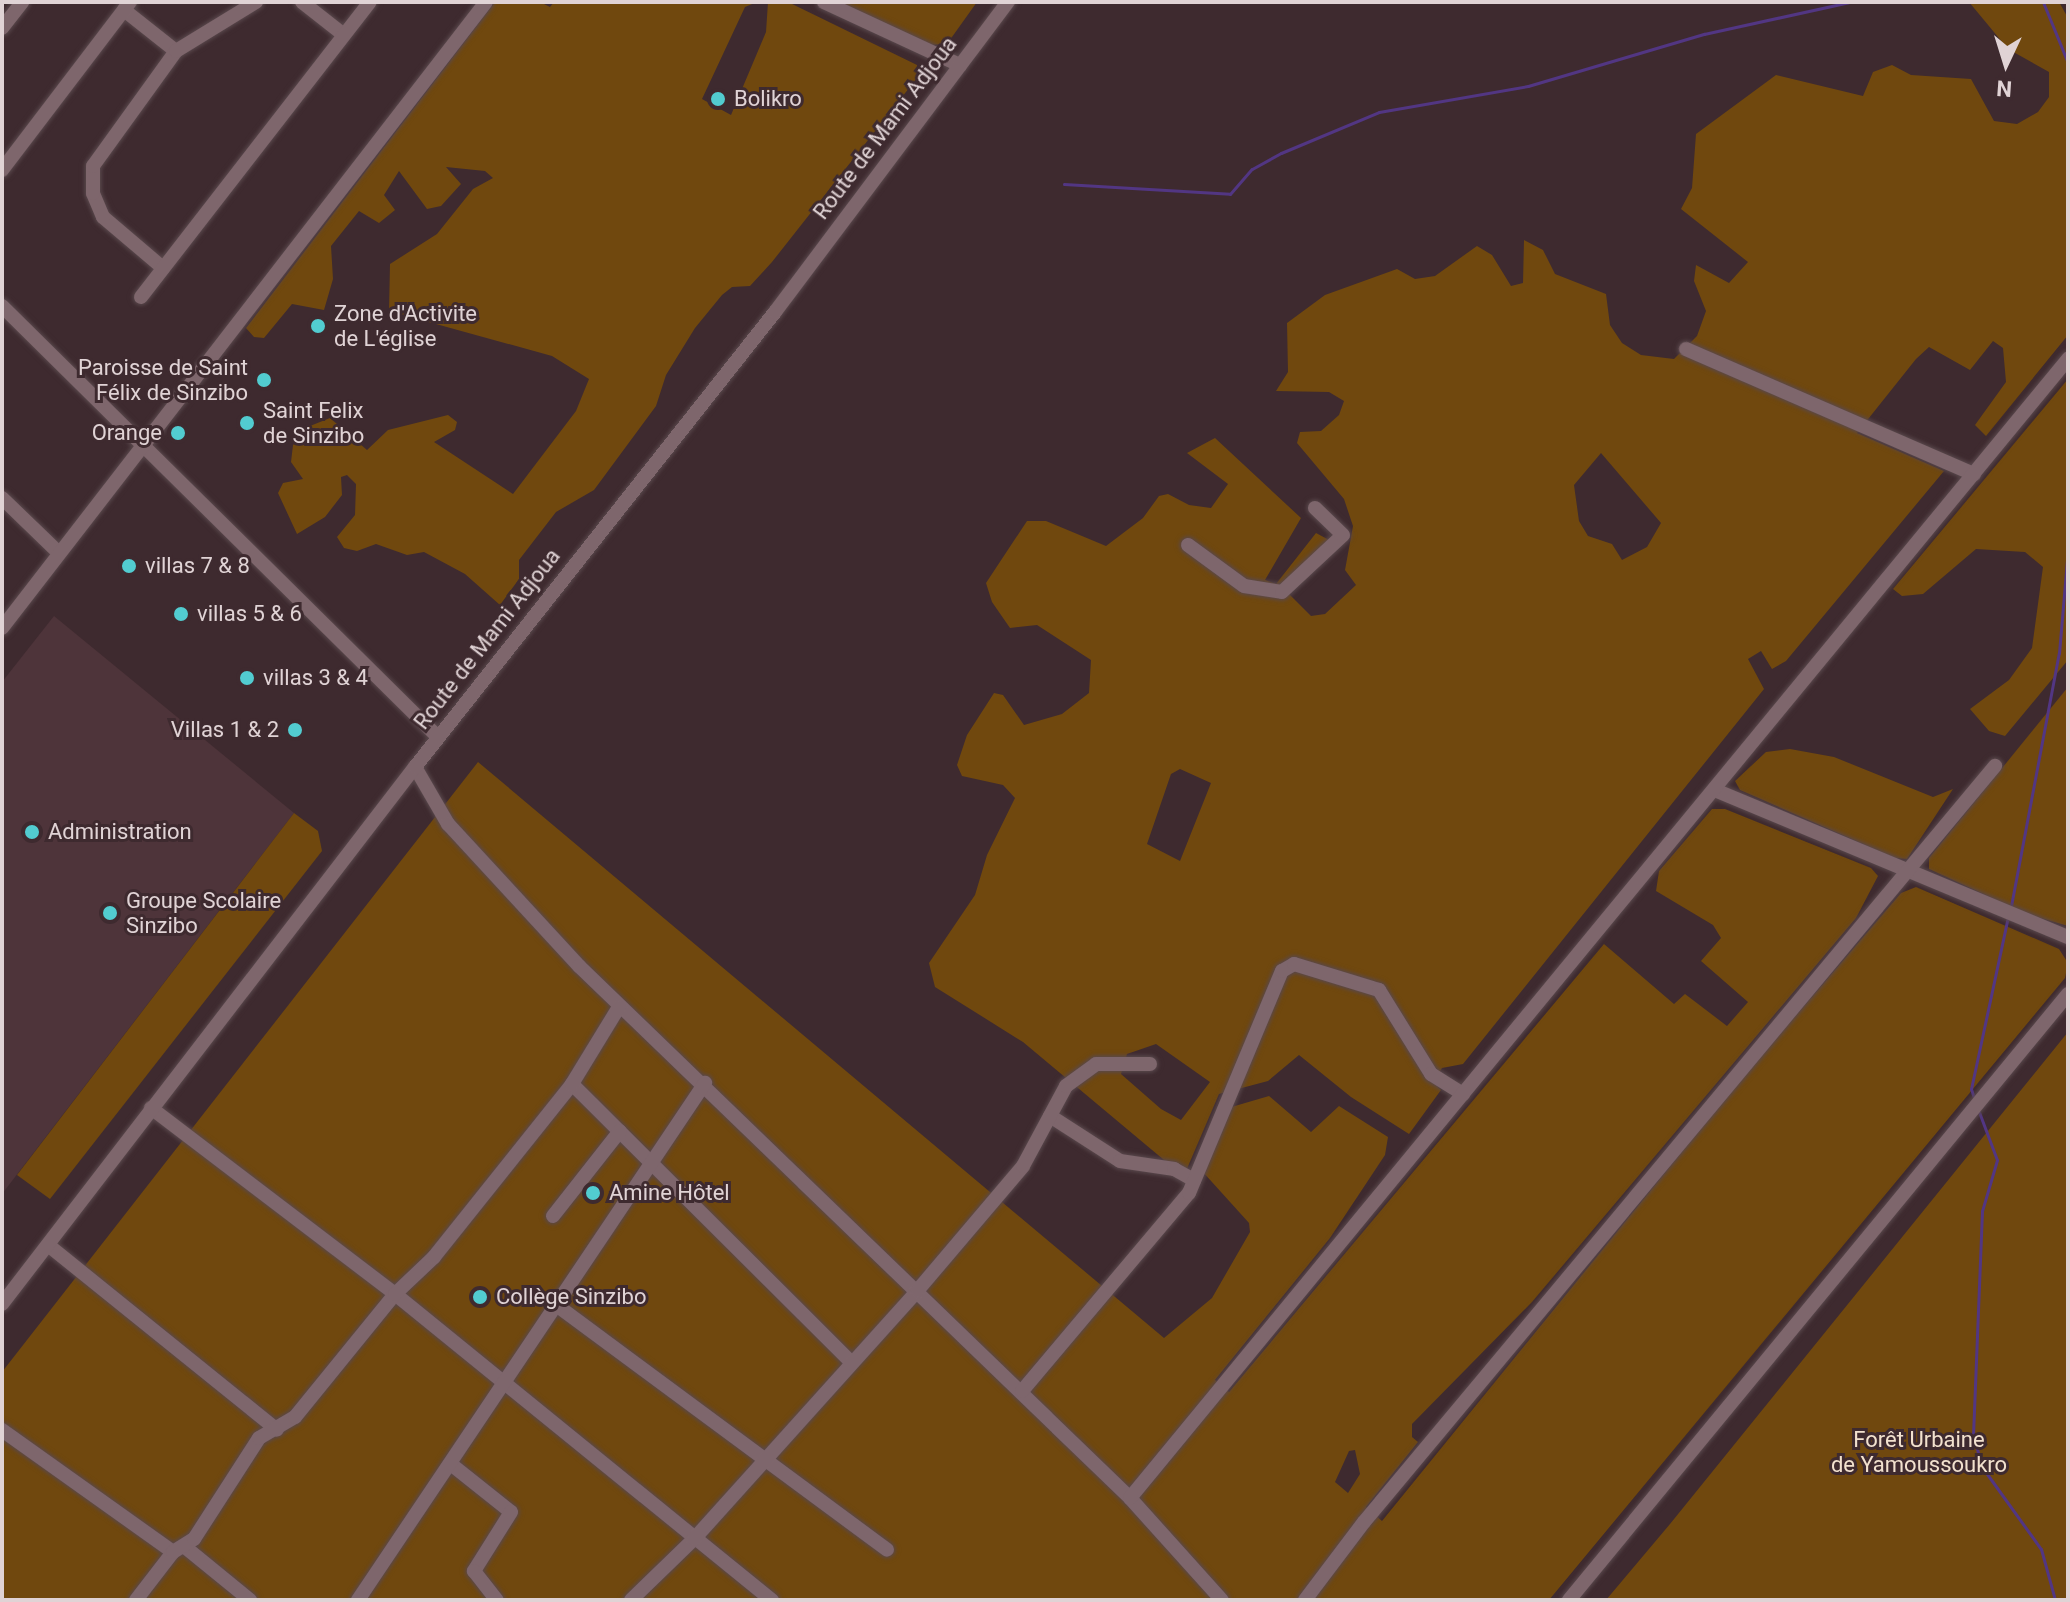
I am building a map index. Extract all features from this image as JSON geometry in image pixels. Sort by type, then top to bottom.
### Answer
[{"type":"street","points":[[2,28],[22,2]]},
{"type":"street","points":[[163,268],[103,217],[93,193],[93,166],[176,51],[256,2]]},
{"type":"street","points":[[302,2],[344,35]]},
{"type":"street","points":[[141,297],[370,2]]},
{"type":"street","points":[[2,628],[486,2]]},
{"type":"street","points":[[824,2],[960,65]]},
{"type":"street","name":"Route de Mami Adjoua","points":[[2,1304],[438,737],[775,312],[1008,2]]},
{"type":"street","points":[[2,170],[127,6],[176,51]]},
{"type":"street","points":[[2,306],[139,447],[438,737]]},
{"type":"street","points":[[1686,349],[1974,474]]},
{"type":"street","points":[[1130,1498],[1717,791],[2068,359]]},
{"type":"street","points":[[2,498],[59,553]]},
{"type":"street","points":[[1188,545],[1244,586],[1282,592],[1343,535],[1315,508]]},
{"type":"street","points":[[1305,1600],[1364,1522],[1995,766]]},
{"type":"street","points":[[415,767],[448,824],[619,1007],[705,1083],[1022,1391],[1130,1498],[1222,1600]]},
{"type":"street","points":[[1717,791],[2068,937]]},
{"type":"street","points":[[1022,1391],[1194,1180],[1282,971],[1294,964],[1379,990],[1431,1074],[1463,1094]]},
{"type":"street","points":[[1569,1600],[2068,994]]},
{"type":"street","points":[[136,1600],[179,1550],[259,1438],[295,1417],[395,1294],[434,1257],[572,1084],[619,1007]]},
{"type":"street","points":[[631,1600],[694,1539],[918,1290],[1023,1166],[1066,1086],[1096,1064],[1150,1064]]},
{"type":"street","points":[[358,1600],[490,1410],[499,1383],[559,1307],[705,1083]]},
{"type":"street","points":[[572,1084],[851,1362]]},
{"type":"street","points":[[151,1108],[395,1294],[499,1383],[772,1600]]},
{"type":"street","points":[[1050,1116],[1120,1161],[1174,1169],[1194,1180]]},
{"type":"street","points":[[553,1216],[620,1131]]},
{"type":"street","points":[[48,1245],[277,1430]]},
{"type":"street","points":[[559,1307],[887,1550]]},
{"type":"street","points":[[2,1430],[250,1600]]},
{"type":"street","points":[[452,1465],[511,1512],[474,1571],[497,1600]]},
{"type":"shaded area","name":"Groupe Scolaire Sinzibo","points":[[54,616],[294,813],[2,1194],[2,682]]},
{"type":"green space","points":[[495,2],[540,2],[550,7],[554,2],[757,2],[745,7],[702,99],[731,115],[766,32],[768,2],[788,2],[917,65],[917,78],[772,262],[750,286],[732,287],[722,295],[695,328],[666,375],[656,406],[594,490],[556,512],[519,560],[519,579],[500,605],[465,574],[424,552],[407,555],[376,544],[357,551],[344,548],[337,537],[355,515],[356,484],[347,475],[341,477],[342,495],[325,517],[297,534],[278,493],[283,483],[303,479],[291,462],[293,445],[310,426],[330,418],[367,450],[388,430],[448,415],[457,422],[455,430],[434,442],[513,494],[576,411],[589,379],[552,356],[389,311],[390,264],[437,234],[473,189],[493,178],[485,171],[446,167],[461,184],[441,206],[427,209],[399,171],[384,195],[395,210],[379,223],[359,211],[331,246],[333,279],[324,310],[292,304],[264,338],[254,337],[246,328]]},
{"type":"green space","points":[[836,2],[977,2],[947,44],[928,45]]},
{"type":"green space","points":[[1969,2],[2059,2],[2068,18],[2068,335],[1986,436],[1975,425],[2006,382],[2003,348],[1993,341],[1970,370],[1929,347],[1916,359],[1857,433],[1944,471],[1786,661],[1772,669],[1761,651],[1748,659],[1764,689],[1463,1064],[1442,1068],[1433,1082],[1441,1090],[1409,1134],[1351,1097],[1299,1055],[1268,1081],[1219,1094],[1186,1171],[1164,1160],[1023,1042],[935,987],[929,963],[975,895],[987,855],[1015,798],[1003,785],[962,776],[957,765],[967,735],[994,693],[1003,695],[1024,725],[1062,714],[1089,693],[1091,660],[1037,625],[1010,628],[992,602],[986,583],[1027,521],[1046,521],[1106,546],[1143,518],[1159,496],[1168,494],[1189,505],[1211,508],[1228,484],[1187,453],[1215,438],[1301,518],[1265,580],[1276,584],[1316,533],[1331,541],[1288,593],[1311,616],[1325,614],[1356,585],[1345,570],[1353,526],[1344,499],[1297,443],[1300,432],[1321,431],[1339,415],[1344,401],[1329,392],[1276,391],[1288,372],[1287,323],[1325,295],[1397,269],[1415,279],[1435,276],[1477,246],[1492,255],[1511,286],[1523,283],[1524,240],[1543,250],[1555,274],[1606,294],[1610,325],[1622,343],[1641,355],[1674,359],[1697,336],[1706,311],[1694,281],[1696,265],[1729,283],[1748,262],[1681,209],[1692,188],[1696,134],[1776,75],[1863,96],[1873,72],[1892,65],[1911,75],[1971,79],[1994,121],[2017,124],[2038,112],[2049,97],[2049,72],[2008,49]],"holes":[[[1601,453],[1661,523],[1647,547],[1622,560],[1612,544],[1588,536],[1579,521],[1574,485]],[[1180,769],[1211,783],[1180,861],[1147,844],[1171,774]],[[1156,1044],[1210,1082],[1181,1120],[1161,1109],[1121,1074],[1127,1054]]]},
{"type":"green space","points":[[2068,379],[2068,660],[2005,736],[1989,731],[1970,709],[2009,680],[2032,648],[2043,567],[2025,552],[1976,549],[1923,594],[1902,596],[1893,589]]},
{"type":"green space","points":[[2068,687],[2068,926],[2027,914],[1929,869],[1929,858]]},
{"type":"green space","points":[[1790,749],[1834,757],[1933,797],[1953,789],[1907,859],[1895,858],[1740,790],[1735,781],[1766,752]]},
{"type":"green space","points":[[478,762],[1164,1338],[1212,1298],[1250,1232],[1249,1223],[1202,1171],[1228,1108],[1269,1096],[1311,1132],[1339,1106],[1388,1137],[1385,1155],[1330,1238],[1215,1380],[1229,1392],[1604,944],[1674,1004],[1685,994],[1727,1026],[1748,1002],[1701,961],[1721,938],[1713,925],[1656,891],[1659,871],[1712,809],[1725,809],[1871,868],[1878,876],[1856,918],[1532,1302],[1412,1424],[1412,1437],[1418,1442],[1366,1507],[1382,1521],[1733,1089],[1901,893],[1916,887],[2059,949],[2068,963],[2065,978],[1549,1600],[2,1600],[2,1372]],"holes":[[[1355,1450],[1360,1474],[1348,1493],[1335,1482],[1349,1451]]]},
{"type":"green space","points":[[294,813],[318,831],[322,851],[50,1199],[17,1175]]},
{"type":"green space","name":"Forêt Urbaine de Yamoussoukro","points":[[2068,1032],[2068,1600],[1606,1600],[1670,1524]]},
{"type":"waterway","points":[[1064,184],[1230,194],[1252,169],[1281,153],[1379,112],[1528,86],[1704,34],[1849,2]]},
{"type":"waterway","points":[[2043,2],[2068,63]]},
{"type":"waterway","points":[[2011,906],[2059,653],[2068,548]]},
{"type":"waterway","points":[[1975,1101],[1971,1089],[2008,917]]},
{"type":"waterway","points":[[1979,1112],[1997,1160],[1982,1211],[1973,1435],[1982,1467],[2041,1549],[2055,1600]]},
{"type":"place","name":"Bolikro","points":[[718,99]]},
{"type":"place","name":"Zone d'Activite de L'église","points":[[318,326]]},
{"type":"place","name":"Paroisse de Saint Félix de Sinzibo","points":[[264,380]]},
{"type":"place","name":"Saint Felix de Sinzibo","points":[[247,423]]},
{"type":"place","name":"Orange","points":[[178,433]]},
{"type":"place","name":"villas 7 & 8","points":[[129,566]]},
{"type":"place","name":"villas 5 & 6","points":[[181,614]]},
{"type":"place","name":"villas 3 & 4","points":[[247,678]]},
{"type":"place","name":"Villas 1 & 2","points":[[295,730]]},
{"type":"place","name":"Administration","points":[[32,832]]},
{"type":"place","name":"Groupe Scolaire Sinzibo","points":[[110,913]]},
{"type":"place","name":"Amine Hôtel","points":[[593,1193]]},
{"type":"place","name":"Collège Sinzibo","points":[[480,1297]]}]
